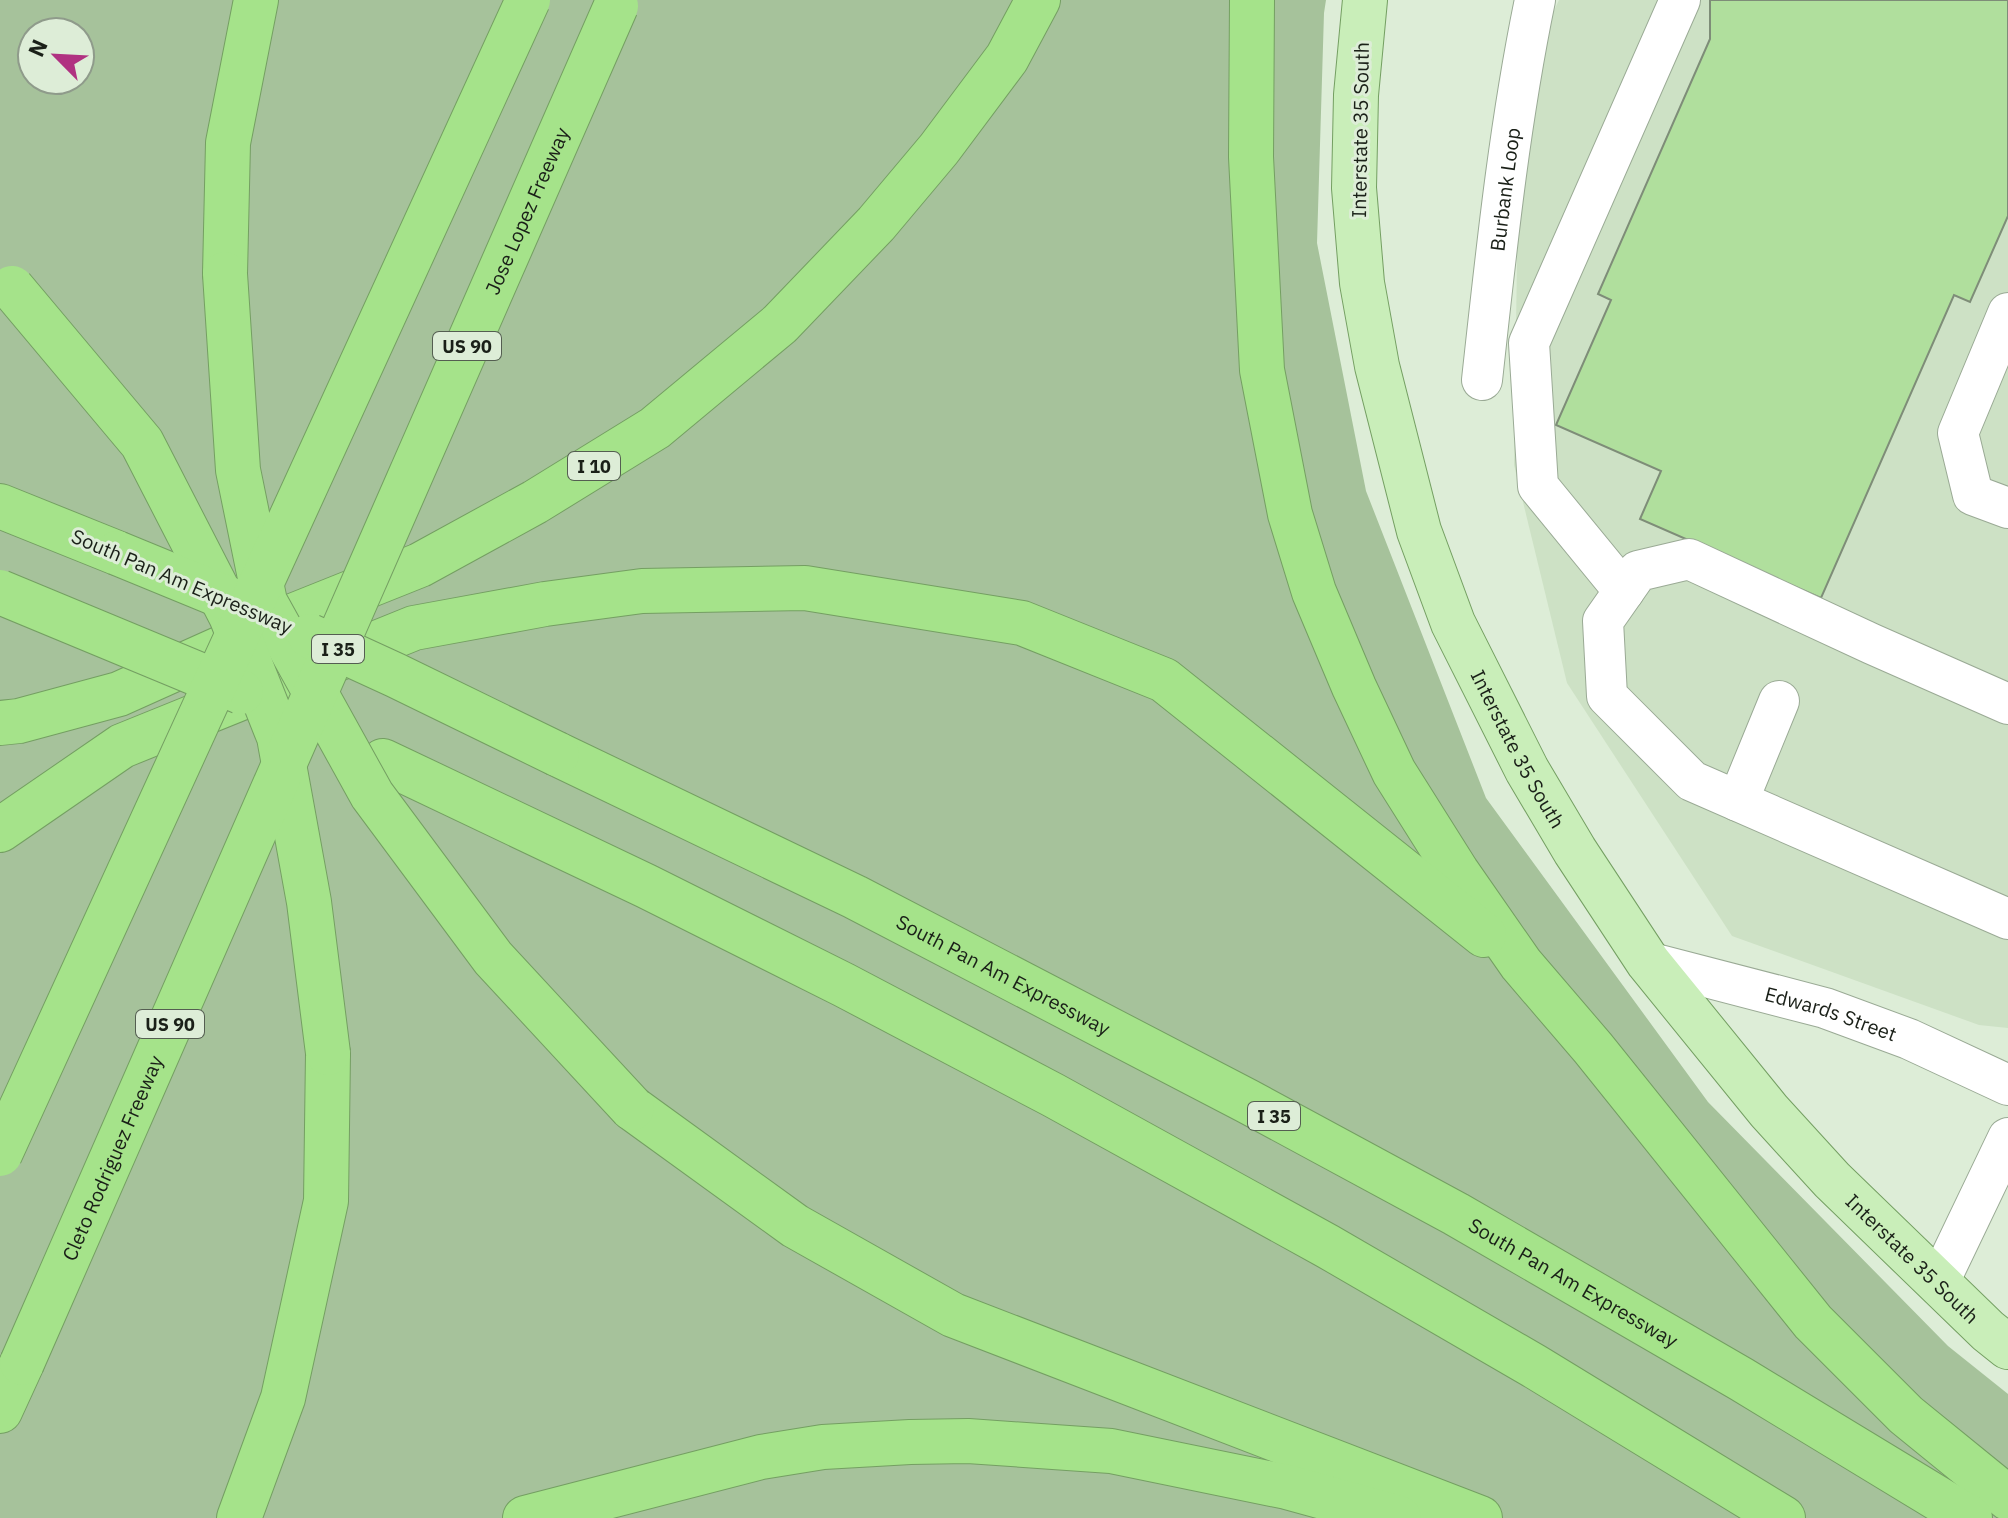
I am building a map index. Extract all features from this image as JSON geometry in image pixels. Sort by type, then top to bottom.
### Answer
[{"type":"highway","points":[[256,0],[228,143],[225,274],[238,470],[265,602],[372,795],[493,958],[632,1108],[795,1226],[953,1315],[1480,1518]]},
{"type":"highway","points":[[0,1154],[528,0]]},
{"type":"highway","name":"I 10","points":[[0,723],[19,721],[119,694],[295,615],[420,565],[535,502],[655,428],[780,324],[876,224],[939,149],[1007,58],[1038,0]]},
{"type":"highway","points":[[1252,0],[1251,157],[1262,370],[1290,514],[1319,603],[1394,772],[1457,872],[1521,964],[1593,1048],[1813,1322],[1906,1415],[2008,1498]]},
{"type":"highway","name":"Jose Lopez Freeway","points":[[319,685],[618,3]]},
{"type":"highway","points":[[6,283],[142,443],[231,616],[279,737],[309,902],[328,1053],[326,1201],[283,1398],[239,1518]]},
{"type":"highway","name":"South Pan Am Expressway","points":[[0,506],[214,592],[395,675],[855,897],[1442,1206],[1741,1379],[1970,1518]]},
{"type":"highway","points":[[0,830],[122,746],[414,628],[545,604],[642,591],[805,588],[1022,623],[1164,680],[1521,964]]},
{"type":"highway","points":[[0,592],[240,692],[661,893],[844,985],[1314,1238],[1534,1366],[1783,1518]]},
{"type":"highway","name":"Cleto Rodriguez Freeway","points":[[0,1411],[319,685]]},
{"type":"highway","points":[[525,1518],[761,1457],[823,1447],[968,1441],[1111,1451],[1287,1487],[1399,1518]]},
{"type":"main road","name":"Interstate 35 South","points":[[1365,0],[1356,95],[1354,188],[1362,283],[1377,366],[1419,531],[1453,623],[1527,770],[1575,851],[1648,962],[1769,1111],[1832,1180],[1938,1284],[2008,1347]]},
{"type":"street","name":"Burbank Loop","points":[[1482,380],[1499,225],[1535,0]]},
{"type":"street","points":[[1624,591],[1538,486],[1529,343],[1680,0]]},
{"type":"street","points":[[2008,313],[1958,433],[1973,495],[2008,508]]},
{"type":"street","points":[[2008,704],[1689,559],[1638,571],[1603,621],[1607,696],[1692,781],[2008,919]]},
{"type":"street","points":[[1738,801],[1779,701]]},
{"type":"street","name":"Edwards Street","points":[[1648,962],[1825,1008],[1909,1039],[2008,1085]]},
{"type":"street","points":[[1938,1284],[2008,1138]]},
{"type":"shaded area","points":[[0,0],[1326,0],[1317,243],[1366,491],[1486,798],[1708,1102],[1948,1346],[2008,1394],[2008,1518],[0,1518]]},
{"type":"shaded area","points":[[1559,0],[2008,0],[2008,1028],[1979,1025],[1732,936],[1567,683],[1514,465],[1518,191],[1548,23]]},
{"type":"building","points":[[1710,0],[2008,0],[2008,216],[1970,302],[1954,295],[1821,598],[1640,519],[1661,471],[1556,425],[1611,300],[1598,294],[1710,39]]}]
